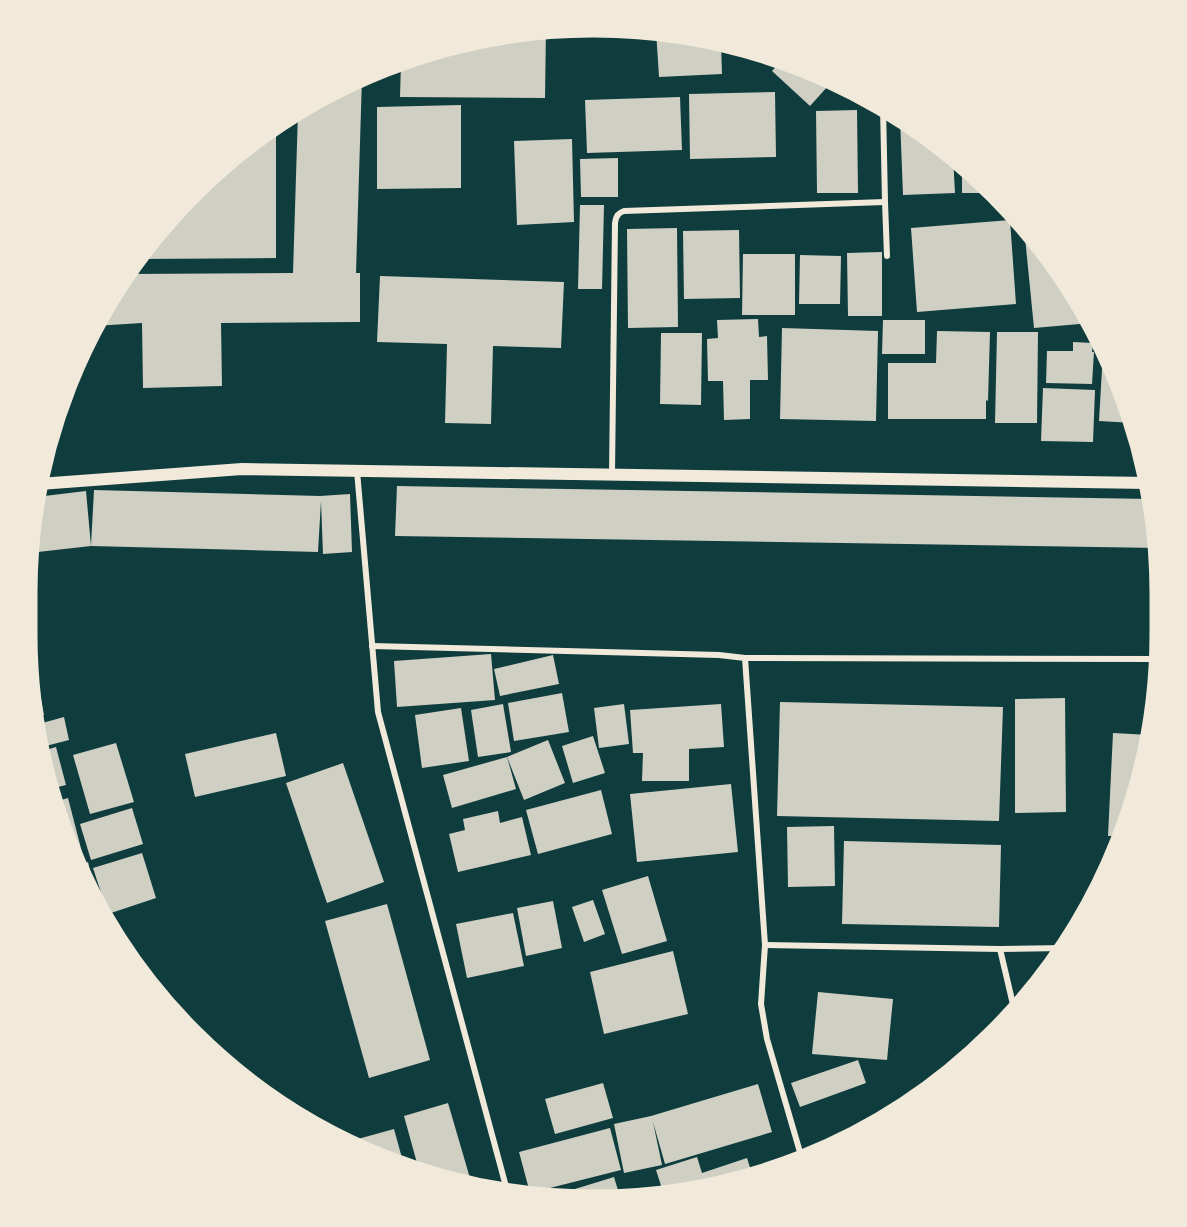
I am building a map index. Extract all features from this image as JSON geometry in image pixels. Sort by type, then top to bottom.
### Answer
[{"type":"main road","points":[[48,482],[242,469],[1140,483]]},
{"type":"street","points":[[883,118],[887,256]]},
{"type":"street","points":[[612,474],[615,223],[616,216],[620,212],[885,202]]},
{"type":"street","points":[[357,470],[378,712],[505,1183]]},
{"type":"street","points":[[372,646],[719,655],[745,658],[1150,659]]},
{"type":"street","points":[[745,658],[765,945],[761,1004],[767,1039],[800,1152]]},
{"type":"street","points":[[765,945],[1053,948]]},
{"type":"street","points":[[1000,949],[1012,1002]]},
{"type":"building","points":[[546,38],[545,98],[400,97],[401,71],[449,55]]},
{"type":"building","points":[[657,40],[721,51],[722,74],[659,77]]},
{"type":"building","points":[[776,67],[827,87],[810,106],[772,71]]},
{"type":"building","points":[[362,86],[356,273],[360,273],[360,322],[221,323],[222,386],[143,388],[142,323],[105,325],[137,274],[293,273],[298,122]]},
{"type":"building","points":[[775,92],[776,157],[690,159],[689,94]]},
{"type":"building","points":[[680,97],[682,150],[587,153],[585,100]]},
{"type":"building","points":[[461,105],[461,188],[377,189],[377,107]]},
{"type":"building","points":[[857,110],[858,193],[817,193],[816,111]]},
{"type":"building","points":[[900,128],[954,168],[955,193],[903,195]]},
{"type":"building","points":[[276,136],[276,258],[148,259],[199,199],[226,174]]},
{"type":"building","points":[[572,139],[574,222],[517,225],[514,141]]},
{"type":"building","points":[[618,158],[618,197],[581,197],[580,159]]},
{"type":"building","points":[[962,175],[982,193],[962,193]]},
{"type":"building","points":[[580,205],[604,205],[602,289],[578,289]]},
{"type":"building","points":[[1008,220],[1010,223],[1016,304],[917,312],[911,228]]},
{"type":"building","points":[[677,228],[678,327],[628,328],[627,229]]},
{"type":"building","points":[[739,230],[740,298],[684,299],[683,231]]},
{"type":"building","points":[[1025,241],[1057,284],[1081,324],[1034,328]]},
{"type":"building","points":[[882,252],[882,316],[848,316],[847,253]]},
{"type":"building","points":[[743,254],[795,254],[795,315],[742,315]]},
{"type":"building","points":[[800,255],[841,256],[840,304],[799,304]]},
{"type":"building","points":[[380,276],[564,282],[561,348],[493,346],[491,424],[445,423],[447,344],[377,342]]},
{"type":"building","points":[[758,319],[759,337],[767,336],[768,380],[750,380],[750,419],[724,420],[723,381],[708,381],[707,339],[718,338],[717,320]]},
{"type":"building","points":[[883,320],[925,320],[925,354],[882,354]]},
{"type":"building","points":[[782,328],[878,331],[876,421],[780,419]]},
{"type":"building","points":[[937,331],[990,332],[986,419],[888,419],[888,363],[936,363]]},
{"type":"building","points":[[997,332],[1038,332],[1037,423],[995,423]]},
{"type":"building","points":[[661,333],[702,333],[701,405],[660,404]]},
{"type":"building","points":[[1073,342],[1092,343],[1092,352],[1094,352],[1092,384],[1046,383],[1047,351],[1073,351]]},
{"type":"building","points":[[1102,365],[1124,422],[1099,421]]},
{"type":"building","points":[[1043,388],[1095,390],[1093,442],[1041,441]]},
{"type":"building","points":[[397,486],[1142,499],[1149,548],[395,536]]},
{"type":"building","points":[[94,490],[320,496],[350,494],[352,552],[323,554],[321,501],[318,552],[91,546]]},
{"type":"building","points":[[86,491],[91,546],[38,552],[45,496]]},
{"type":"building","points":[[491,654],[495,700],[397,707],[394,661]]},
{"type":"building","points":[[553,655],[559,684],[500,696],[494,669]]},
{"type":"building","points":[[39,685],[44,715],[43,715]]},
{"type":"building","points":[[562,693],[569,732],[514,741],[508,703]]},
{"type":"building","points":[[1065,698],[1066,812],[1015,813],[1015,699]]},
{"type":"building","points":[[780,702],[1003,707],[999,821],[777,816]]},
{"type":"building","points":[[503,704],[511,752],[478,757],[471,710]]},
{"type":"building","points":[[624,704],[629,744],[599,748],[594,708]]},
{"type":"building","points":[[721,704],[724,747],[689,749],[689,781],[642,781],[643,753],[633,753],[630,710]]},
{"type":"building","points":[[461,708],[469,761],[422,768],[415,715]]},
{"type":"building","points":[[64,717],[69,740],[48,745],[44,723]]},
{"type":"building","points":[[276,733],[286,776],[195,797],[185,754]]},
{"type":"building","points":[[1113,733],[1141,735],[1132,778],[1121,813],[1113,836],[1108,836]]},
{"type":"building","points":[[593,736],[605,773],[573,783],[562,746]]},
{"type":"building","points":[[548,740],[565,783],[524,800],[507,757]]},
{"type":"building","points":[[116,743],[134,802],[90,814],[73,755]]},
{"type":"building","points":[[56,747],[66,785],[58,787],[49,749]]},
{"type":"building","points":[[507,757],[516,789],[452,808],[443,775]]},
{"type":"building","points":[[343,763],[384,882],[327,903],[286,783]]},
{"type":"building","points":[[731,784],[738,852],[637,862],[630,794]]},
{"type":"building","points":[[601,790],[612,834],[538,854],[526,810]]},
{"type":"building","points":[[68,798],[84,860],[78,847],[62,800]]},
{"type":"building","points":[[132,808],[143,844],[91,860],[80,824]]},
{"type":"building","points":[[498,811],[500,823],[522,817],[531,855],[458,872],[449,834],[465,830],[463,819]]},
{"type":"building","points":[[834,826],[835,886],[788,887],[787,827]]},
{"type":"building","points":[[844,841],[1001,845],[999,927],[842,924]]},
{"type":"building","points":[[142,853],[156,898],[112,913],[102,897],[93,868]]},
{"type":"building","points":[[88,862],[92,878],[85,863]]},
{"type":"building","points":[[648,876],[667,941],[622,954],[602,890]]},
{"type":"building","points":[[593,900],[605,934],[584,942],[572,907]]},
{"type":"building","points":[[553,901],[562,948],[526,956],[517,908]]},
{"type":"building","points":[[387,904],[430,1060],[369,1078],[325,921]]},
{"type":"building","points":[[513,913],[524,966],[467,978],[456,924]]},
{"type":"building","points":[[673,951],[688,1014],[604,1034],[590,972]]},
{"type":"building","points":[[818,992],[893,999],[887,1060],[812,1054]]},
{"type":"building","points":[[858,1060],[866,1083],[800,1107],[791,1083]]},
{"type":"building","points":[[603,1083],[613,1118],[555,1134],[545,1099]]},
{"type":"building","points":[[758,1084],[772,1132],[665,1164],[653,1122],[662,1165],[624,1173],[614,1124],[651,1116]]},
{"type":"building","points":[[448,1103],[470,1177],[417,1162],[404,1116]]},
{"type":"building","points":[[610,1128],[621,1170],[546,1189],[528,1187],[519,1152]]},
{"type":"building","points":[[394,1129],[402,1157],[380,1149],[358,1139]]},
{"type":"building","points":[[697,1157],[702,1173],[747,1158],[750,1168],[702,1180],[661,1187],[656,1170]]},
{"type":"building","points":[[614,1177],[618,1190],[594,1191],[571,1190]]}]
